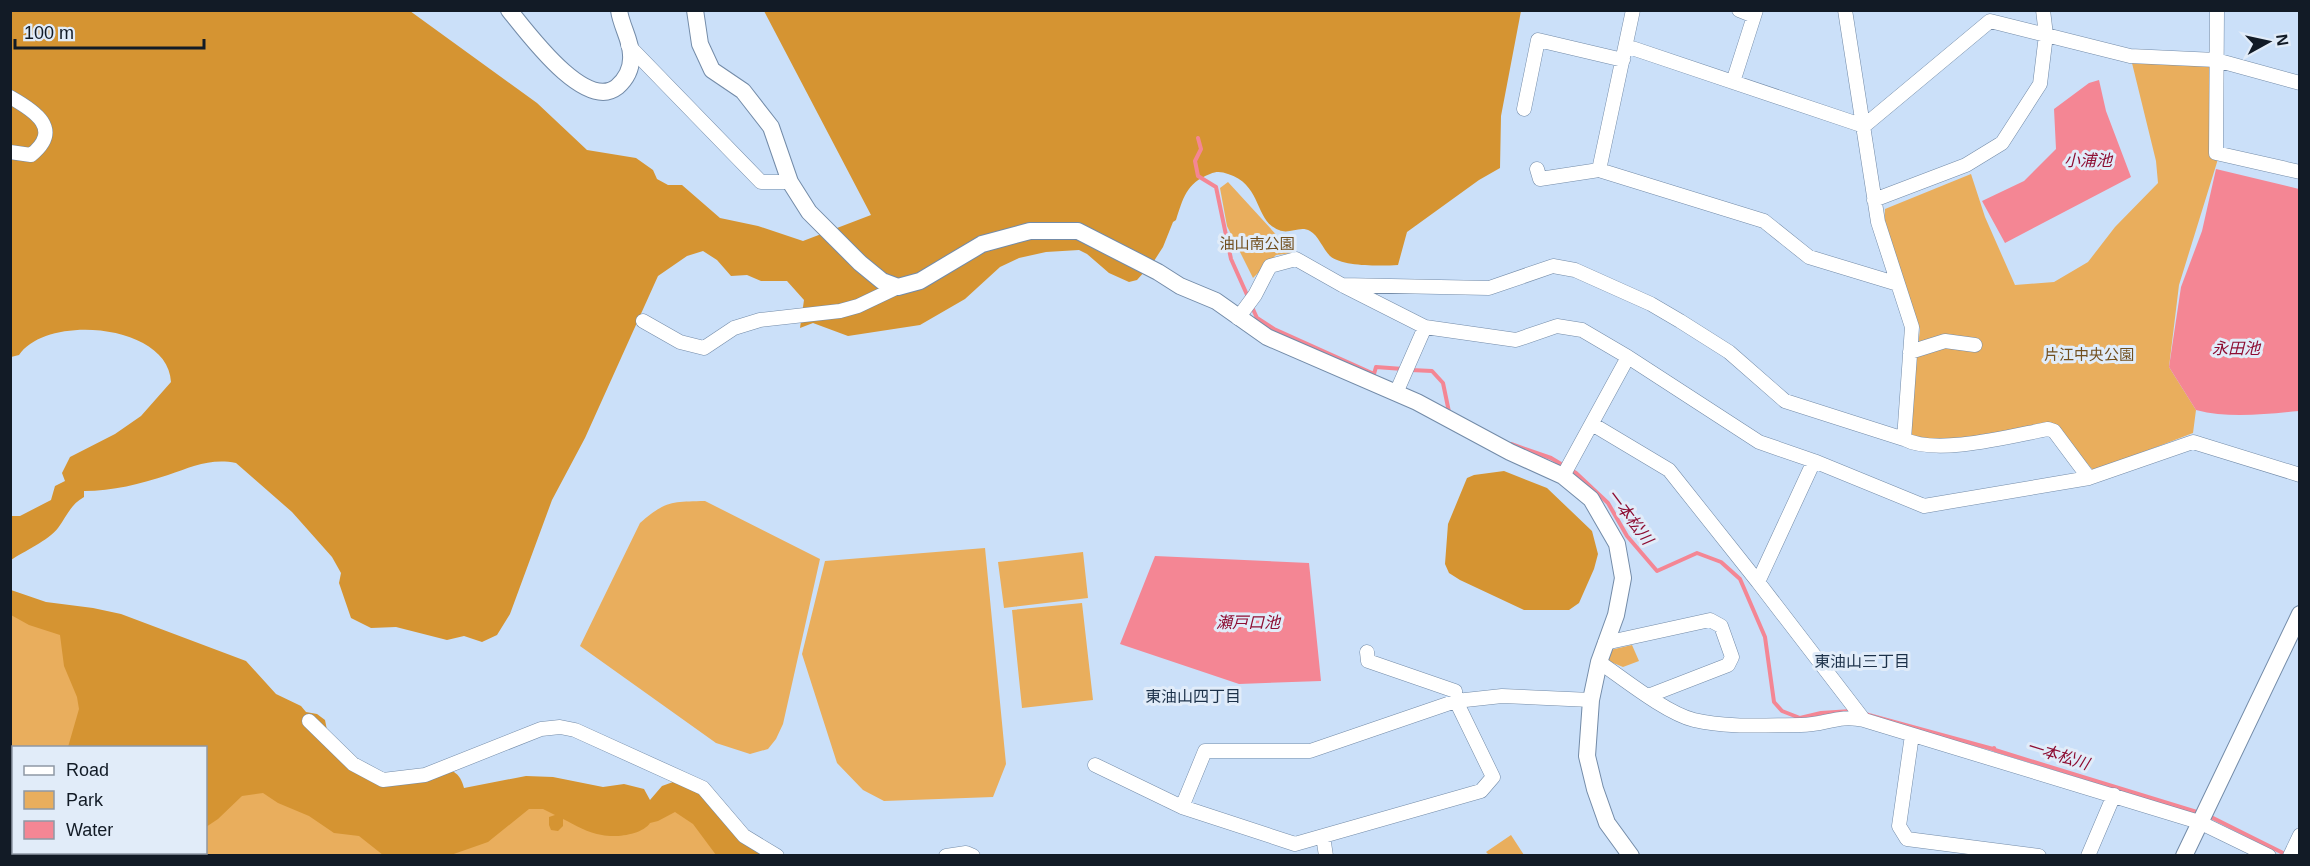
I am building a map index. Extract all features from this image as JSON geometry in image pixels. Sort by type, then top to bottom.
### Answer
[{"type":"street","points":[[509,10],[571,80],[593,92],[614,89],[628,76],[631,54],[619,10]]},
{"type":"street","points":[[694,10],[700,44],[712,70],[743,92],[771,127],[790,182],[809,212],[860,264],[882,281],[898,287]]},
{"type":"street","points":[[1599,170],[1633,10]]},
{"type":"street","points":[[1733,82],[1755,13],[1739,10]]},
{"type":"street","points":[[1845,10],[1878,222],[1911,327],[1904,440]]},
{"type":"street","points":[[1874,200],[1966,165],[2002,143],[2040,84],[2046,35],[2043,10]]},
{"type":"street","points":[[2217,10],[2216,153],[2300,172]]},
{"type":"street","points":[[1864,126],[1990,21],[2130,56],[2216,60],[2300,83]]},
{"type":"street","points":[[1528,105],[1538,40],[1623,60]]},
{"type":"street","points":[[628,45],[760,182],[790,182]]},
{"type":"street","points":[[1626,46],[1864,126]]},
{"type":"street","points":[[10,97],[41,117],[45,127],[42,146],[31,155],[10,152]]},
{"type":"street","points":[[1538,169],[1540,179],[1599,170],[1764,221],[1809,257],[1898,284]]},
{"type":"street","points":[[643,321],[680,342],[704,348],[734,328],[760,320],[840,311],[858,306],[898,287],[920,281],[982,244],[1030,231],[1078,231],[1158,272],[1180,286],[1241,314],[1267,338],[1417,402],[1510,452],[1563,476],[1591,499],[1617,544],[1623,578],[1616,615],[1599,662],[1591,700],[1587,756],[1595,789],[1608,823],[1631,855]]},
{"type":"street","points":[[1241,314],[1255,295],[1270,266],[1296,259],[1425,327],[1516,340],[1557,326],[1582,330],[1759,442],[1814,460],[1924,506],[2089,478],[2193,442],[2300,475]]},
{"type":"street","points":[[1342,285],[1489,288],[1553,266],[1575,270],[1651,304],[1680,321],[1729,352],[1785,401],[1912,444],[1944,447],[2048,429],[2054,431],[2089,478]]},
{"type":"street","points":[[1396,393],[1425,327]]},
{"type":"street","points":[[1910,352],[1945,341],[1975,345]]},
{"type":"street","points":[[1563,476],[1628,357]]},
{"type":"street","points":[[1592,424],[1669,470],[1864,718]]},
{"type":"street","points":[[1758,582],[1814,460]]},
{"type":"street","points":[[2184,855],[2300,614]]},
{"type":"street","points":[[1605,643],[1710,620],[1721,626],[1732,657],[1728,665],[1648,696]]},
{"type":"street","points":[[1095,765],[1182,807],[1295,844],[1481,791],[1492,777],[1455,701],[1455,691],[1368,661],[1367,652]]},
{"type":"street","points":[[1599,662],[1648,696],[1693,720],[1728,724],[1811,725],[1848,716],[1864,718],[1912,735],[2114,795],[2203,815],[2269,855]]},
{"type":"street","points":[[1182,807],[1205,751],[1310,751],[1455,701],[1502,696],[1591,700]]},
{"type":"street","points":[[309,722],[353,764],[383,780],[425,775],[541,729],[560,727],[574,730],[703,788],[744,836],[777,855]]},
{"type":"street","points":[[1912,735],[1899,826],[1907,839],[2040,855]]},
{"type":"street","points":[[2088,855],[2114,795]]},
{"type":"street","points":[[2291,853],[2300,835]]},
{"type":"street","points":[[1323,837],[1326,855]]},
{"type":"street","points":[[946,855],[966,853],[973,855]]},
{"type":"green space","name":"片江中央公園","points":[[2131,59],[2203,63],[2213,69],[2209,148],[2218,159],[2179,285],[2169,367],[2196,410],[2193,433],[2099,469],[2092,469],[2058,430],[1945,441],[1913,440],[1908,432],[1920,329],[1884,225],[1885,209],[1971,174],[1985,217],[2015,285],[2054,282],[2088,262],[2115,227],[2158,183],[2156,161]]},
{"type":"green space","name":"油山南公園","points":[[1228,182],[1293,253],[1276,255],[1253,278],[1227,226],[1220,188]]},
{"type":"green space","points":[[705,501],[820,559],[783,724],[768,749],[750,754],[716,743],[580,646],[640,523],[664,506]]},
{"type":"green space","points":[[985,548],[1006,764],[993,797],[884,801],[863,790],[837,763],[802,654],[825,561]]},
{"type":"green space","points":[[1083,552],[1088,598],[1004,608],[998,562]]},
{"type":"green space","points":[[1082,603],[1093,700],[1022,708],[1012,610]]},
{"type":"green space","points":[[10,608],[188,680],[315,808],[507,790],[681,803],[734,855],[11,855]]},
{"type":"green space","points":[[1632,645],[1639,661],[1623,667],[1606,660],[1606,651]]},
{"type":"green space","points":[[1511,835],[1524,855],[1489,855],[1486,852]]},
{"type":"shaded area","points":[[11,11],[410,11],[537,103],[587,150],[636,158],[653,170],[657,179],[668,185],[682,185],[720,218],[758,226],[803,241],[871,215],[764,11],[1521,11],[1501,116],[1500,168],[1479,180],[1407,232],[1398,265],[1362,265],[1336,260],[1310,231],[1302,229],[1283,231],[1271,225],[1265,219],[1247,186],[1239,179],[1219,172],[1202,178],[1187,192],[1163,247],[1137,280],[1129,282],[1109,273],[1079,250],[1046,252],[1019,258],[1000,267],[965,299],[920,325],[848,336],[813,323],[800,328],[804,300],[787,281],[761,281],[747,275],[731,276],[717,260],[703,251],[687,256],[658,276],[585,438],[552,500],[510,614],[497,635],[482,642],[464,636],[447,640],[396,627],[371,628],[351,618],[339,583],[341,573],[332,557],[292,512],[236,463],[209,462],[137,484],[84,491],[84,497],[72,507],[54,532],[11,560],[11,516],[20,516],[51,500],[55,486],[65,481],[62,473],[70,457],[115,434],[141,416],[171,382],[165,362],[150,347],[129,337],[105,331],[79,330],[54,333],[33,342],[19,355],[11,357]]},
{"type":"shaded area","points":[[1504,471],[1547,488],[1592,531],[1598,554],[1594,569],[1579,603],[1569,610],[1524,610],[1449,573],[1445,564],[1448,524],[1467,478]]},
{"type":"shaded area","points":[[11,590],[46,602],[121,614],[246,661],[276,694],[301,706],[306,712],[317,714],[325,720],[330,745],[359,765],[378,774],[388,776],[439,768],[450,770],[459,776],[464,788],[526,776],[553,777],[603,787],[624,784],[644,789],[650,800],[662,786],[673,782],[696,790],[751,847],[762,855],[716,855],[693,824],[675,812],[650,823],[635,833],[614,836],[592,832],[563,819],[563,826],[558,831],[551,830],[549,817],[555,815],[543,809],[529,809],[488,842],[448,856],[383,855],[359,836],[334,833],[309,816],[278,803],[263,793],[242,796],[207,826],[207,746],[68,746],[79,709],[77,697],[64,666],[60,635],[29,625],[11,615]]},
{"type":"shaded area","points":[[12,844],[12,854],[128,855],[12,855],[11,845]]},
{"type":"water","name":"小浦池","points":[[2099,80],[2106,111],[2131,177],[2005,243],[1982,201],[2024,181],[2056,149],[2054,109],[2089,83]]},
{"type":"water","name":"永田池","points":[[2216,169],[2299,189],[2299,411],[2235,415],[2196,410],[2169,367],[2181,287],[2202,231]]},
{"type":"water","name":"瀬戸口池","points":[[1155,556],[1309,563],[1321,681],[1239,684],[1120,644]]},
{"type":"waterway","name":"一本松川","points":[[1198,138],[1201,149],[1195,161],[1198,176],[1216,187],[1231,259],[1248,297]]},
{"type":"waterway","name":"一本松川","points":[[1252,307],[1257,318],[1274,329],[1374,374],[1376,367],[1403,369]]},
{"type":"waterway","name":"一本松川","points":[[1411,370],[1432,371],[1443,383],[1449,412]]},
{"type":"waterway","name":"一本松川","points":[[1511,444],[1551,458],[1576,473],[1608,503],[1627,536],[1657,571],[1697,553],[1721,562],[1740,579],[1765,637],[1774,702],[1782,711],[1800,718],[1821,713],[1851,711]]},
{"type":"waterway","name":"一本松川","points":[[1865,714],[1994,748],[2200,813]]},
{"type":"waterway","name":"一本松川","points":[[2207,815],[2287,855]]},
{"type":"district","name":"東油山三丁目","points":[[1862,661]]},
{"type":"district","name":"東油山四丁目","points":[[1193,696]]}]
